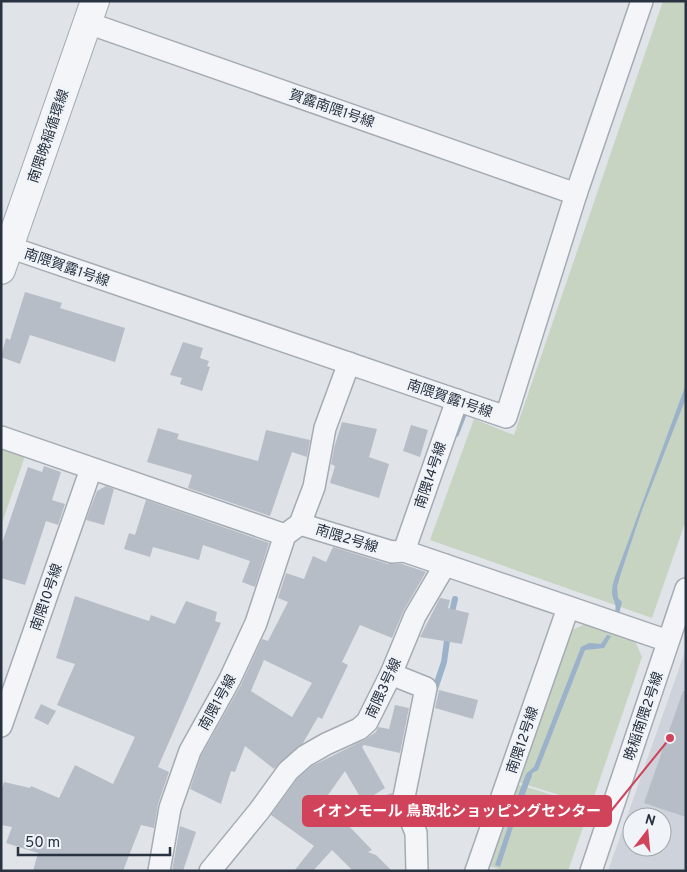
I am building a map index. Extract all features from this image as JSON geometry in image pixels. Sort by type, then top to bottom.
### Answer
[{"type":"street","name":"南隈賀露1号線","points":[[5,258],[349,363],[506,417],[576,194],[642,1]]},
{"type":"street","name":"賀露南隈1号線","points":[[91,12],[576,194]]},
{"type":"street","name":"南隈晩稲循環線","points":[[5,258],[91,12]]},
{"type":"street","name":"南隈1号線","points":[[159,871],[170,808],[187,760],[230,679],[256,623],[293,530],[314,488],[325,428],[349,363]]},
{"type":"street","name":"南隈14号線","points":[[404,551],[457,400]]},
{"type":"street","name":"南隈2号線","points":[[1,437],[91,469],[293,530],[392,552],[404,551],[668,641]]},
{"type":"street","name":"南隈10号線","points":[[1,726],[91,469]]},
{"type":"street","name":"南隈3号線","points":[[210,871],[259,811],[288,771],[305,756],[359,729],[366,722],[391,674],[415,616],[445,565]]},
{"type":"street","name":"晩稲南隈2号線","points":[[591,871],[686,589]]},
{"type":"street","name":"南隈12号線","points":[[476,871],[568,608]]},
{"type":"street","points":[[391,674],[426,688],[404,797],[405,806],[416,833],[417,871]]},
{"type":"shaded area","points":[[686,648],[686,871],[608,871],[622,831],[622,857],[672,857],[672,807],[630,807]]},
{"type":"green space","points":[[663,1],[686,1],[686,520],[652,618],[430,540],[474,419],[514,435]]},
{"type":"green space","points":[[1,448],[25,456],[1,526]]},
{"type":"green space","points":[[585,624],[635,641],[642,657],[591,805],[518,782],[570,631]]},
{"type":"green space","points":[[517,784],[590,807],[568,871],[505,871],[489,866]]},
{"type":"water","points":[[686,384],[686,398],[642,510],[621,573],[617,587],[618,598],[622,602],[619,614],[615,612],[612,593],[614,581]]},
{"type":"water","points":[[607,635],[611,636],[604,648],[585,650],[538,770],[531,774],[528,783],[523,782],[528,772],[534,767],[581,647],[589,643],[601,644]]},
{"type":"water","points":[[521,788],[525,790],[500,867],[495,865]]},
{"type":"building","points":[[25,292],[62,303],[60,308],[125,328],[115,362],[30,335],[20,364],[1,357],[6,338],[10,340]]},
{"type":"building","points":[[183,342],[203,348],[200,358],[209,361],[207,366],[210,367],[202,391],[180,384],[182,378],[170,375]]},
{"type":"building","points":[[342,422],[377,429],[369,457],[389,464],[379,498],[330,483],[335,466],[331,464],[334,448]]},
{"type":"building","points":[[411,425],[428,430],[420,457],[403,451]]},
{"type":"building","points":[[158,428],[179,434],[177,439],[258,461],[266,430],[310,440],[307,457],[292,452],[270,516],[188,488],[192,475],[147,462]]},
{"type":"building","points":[[44,466],[61,472],[52,500],[65,504],[58,525],[46,521],[25,585],[1,578],[1,546],[28,467],[42,472]]},
{"type":"building","points":[[106,486],[114,489],[104,525],[86,520],[97,491]]},
{"type":"building","points":[[146,500],[269,543],[255,587],[242,582],[250,561],[203,545],[199,560],[153,547],[150,557],[124,549],[129,533],[135,535]]},
{"type":"building","points":[[333,547],[388,564],[402,564],[426,572],[404,610],[392,638],[360,625],[342,662],[348,665],[322,719],[318,717],[303,743],[274,769],[245,746],[235,772],[231,771],[221,804],[190,789],[201,756],[241,685],[262,639],[268,641],[288,602],[278,598],[286,573],[304,579],[313,556],[326,562]],"holes":[[[264,660],[312,683],[292,717],[251,691]]]},
{"type":"building","points":[[75,596],[149,621],[151,615],[175,624],[186,601],[217,612],[215,621],[221,623],[158,767],[169,772],[158,804],[154,828],[141,825],[123,871],[33,871],[38,853],[6,843],[12,827],[1,825],[1,791],[4,782],[30,788],[31,786],[59,798],[75,765],[113,784],[135,737],[57,705],[75,664],[56,658]]},
{"type":"building","points":[[440,598],[450,600],[448,608],[469,613],[462,644],[420,637]]},
{"type":"building","points":[[439,690],[478,700],[473,719],[435,708]]},
{"type":"building","points":[[683,691],[686,691],[686,817],[672,812],[672,807],[656,807],[644,803]]},
{"type":"building","points":[[41,704],[56,711],[48,725],[34,718]]},
{"type":"building","points":[[395,705],[409,708],[400,753],[364,745],[362,747],[385,788],[363,802],[345,771],[321,805],[343,826],[346,823],[372,850],[368,852],[376,855],[392,871],[353,871],[332,850],[313,871],[294,871],[314,846],[271,815],[297,779],[312,766],[364,740],[376,732],[378,727],[389,729]]},
{"type":"building","points":[[392,793],[394,811],[384,814],[378,798]]},
{"type":"building","points":[[180,826],[196,832],[183,871],[172,871]]},
{"type":"waterway","points":[[456,434],[463,416]]},
{"type":"waterway","points":[[451,616],[455,599]]},
{"type":"waterway","points":[[434,692],[444,662],[448,634]]},
{"type":"waterway","points":[[521,796],[529,775]]},
{"type":"place","name":"イオンモール 鳥取北ショッピングセンター","points":[[670,738]]}]
